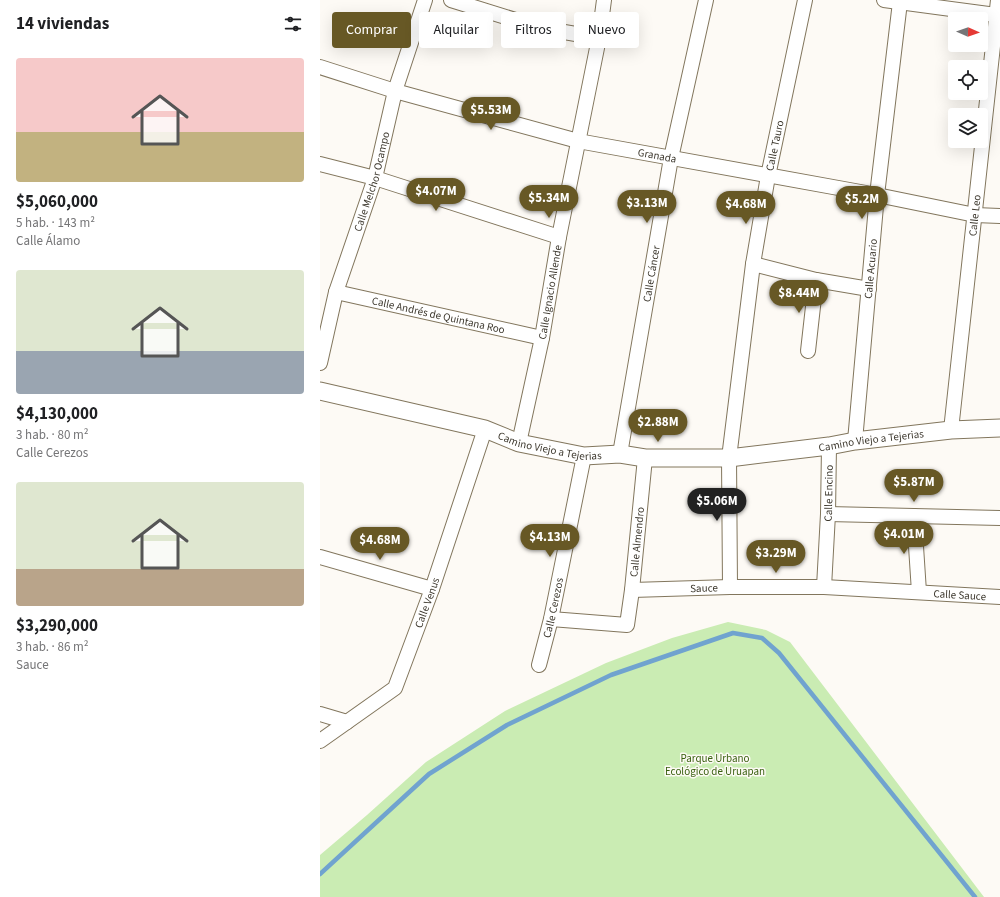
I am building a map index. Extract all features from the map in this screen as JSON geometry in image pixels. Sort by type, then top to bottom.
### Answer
[{"type":"street","name":"Calle Melchor Ocampo","points":[[320,363],[336,292],[375,178],[395,91],[425,0]]},
{"type":"street","points":[[451,0],[541,28],[574,34]]},
{"type":"street","name":"Calle Ignacio Allende","points":[[602,12],[604,0]]},
{"type":"street","name":"Calle Cáncer","points":[[620,454],[671,158],[706,0]]},
{"type":"street","name":"Calle Tauro","points":[[730,587],[729,458],[753,264],[768,176],[805,0]]},
{"type":"street","points":[[884,0],[996,14]]},
{"type":"street","name":"Calle Leo","points":[[951,430],[998,0]]},
{"type":"street","name":"Calle Acuario","points":[[855,441],[877,195],[900,2]]},
{"type":"street","name":"Calle Ignacio Allende","points":[[519,443],[542,338],[559,237],[597,48]]},
{"type":"street","name":"Granada","points":[[320,67],[395,91],[578,141],[877,195],[975,215],[1000,216]]},
{"type":"street","points":[[320,164],[375,178],[559,237]]},
{"type":"street","points":[[753,264],[816,280],[869,289]]},
{"type":"street","points":[[808,351],[816,280]]},
{"type":"street","name":"Calle Andrés de Quintana Roo","points":[[336,292],[542,338]]},
{"type":"street","name":"Camino Viejo a Tejerias","points":[[320,391],[485,429],[519,443],[584,456],[620,454],[645,458],[729,458],[951,430],[1000,428]]},
{"type":"street","name":"Calle Venus","points":[[320,741],[395,688],[432,590],[485,429]]},
{"type":"street","name":"Calle Encino","points":[[824,588],[828,514],[829,446]]},
{"type":"street","name":"Calle Cerezos","points":[[539,665],[551,619],[584,456]]},
{"type":"street","name":"Calle Almendro","points":[[551,619],[627,626],[645,458]]},
{"type":"street","points":[[828,514],[1000,518]]},
{"type":"street","points":[[914,516],[919,592]]},
{"type":"street","points":[[320,557],[432,590]]},
{"type":"street","name":"Sauce","points":[[632,590],[730,587],[824,588],[919,592]]},
{"type":"street","name":"Calle Sauce","points":[[919,592],[1000,597]]},
{"type":"street","points":[[320,714],[347,722]]},
{"type":"green space","name":"Parque Urbano Ecológico de Uruapan","points":[[728,622],[766,630],[790,642],[984,897],[320,897],[320,855],[426,762],[505,711],[606,663],[672,638]]},
{"type":"waterway","points":[[320,874],[429,774],[507,725],[611,675],[733,633],[762,638],[779,653],[975,897]]}]
